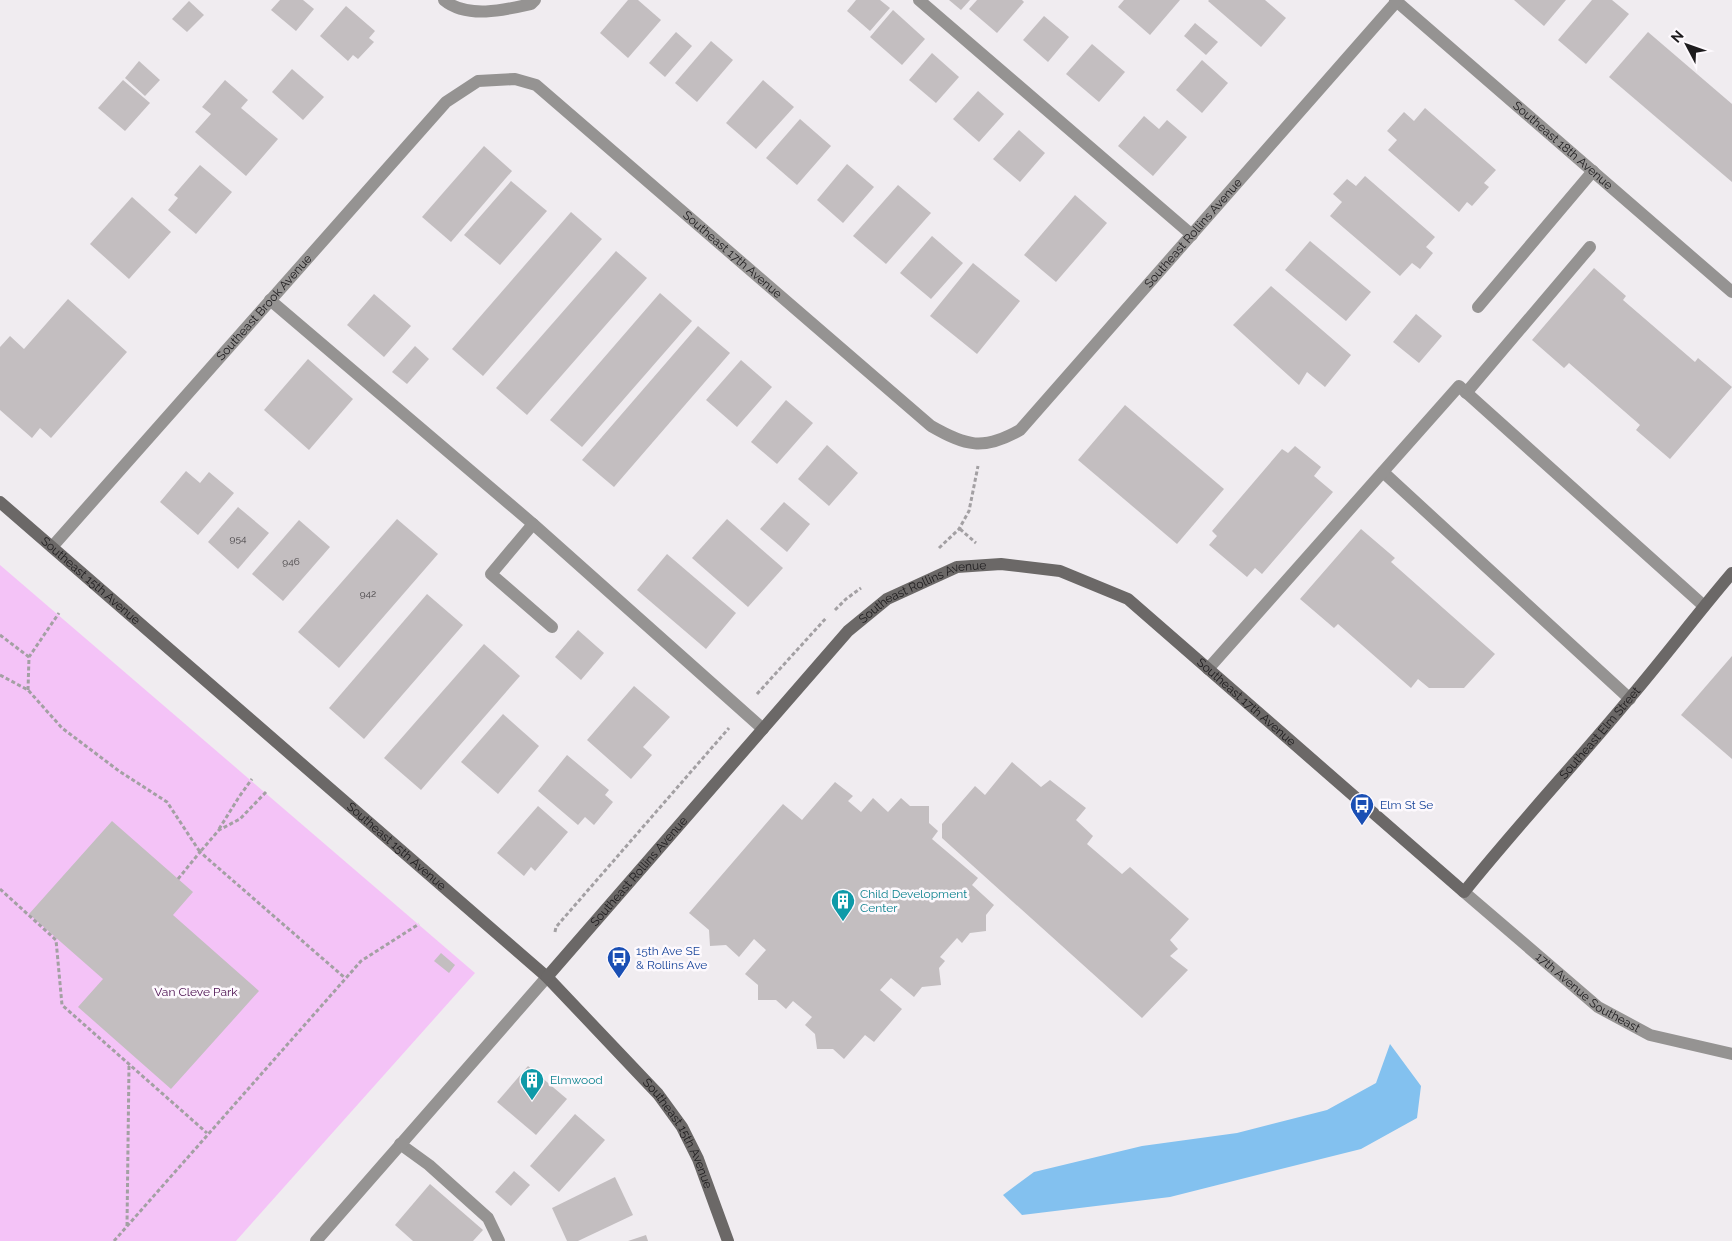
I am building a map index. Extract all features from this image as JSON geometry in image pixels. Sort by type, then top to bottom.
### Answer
[{"type":"street","points":[[444,0],[449,4],[468,10],[492,12],[531,4],[535,0]]},
{"type":"street","points":[[919,0],[1192,236]]},
{"type":"street","name":"Southeast Rollins Avenue","points":[[977,444],[1002,440],[1020,430],[1396,1]]},
{"type":"street","name":"Southeast 18th Avenue","points":[[1396,1],[1732,292]]},
{"type":"street","name":"Southeast 17th Avenue","points":[[485,80],[515,79],[536,85],[931,426],[952,438],[977,444]]},
{"type":"street","name":"Southeast Brook Avenue","points":[[52,547],[446,102],[478,81],[485,80]]},
{"type":"street","points":[[1478,307],[1592,171]]},
{"type":"street","points":[[1466,393],[1590,247]]},
{"type":"street","points":[[270,300],[533,524],[763,729]]},
{"type":"street","points":[[1208,668],[1459,386],[1704,606]]},
{"type":"street","points":[[1383,472],[1630,699]]},
{"type":"street","name":"Southeast 15th Avenue","points":[[0,502],[546,977],[658,1094],[682,1126],[698,1159],[728,1241]]},
{"type":"street","points":[[533,524],[491,574],[552,627]]},
{"type":"street","name":"Southeast Rollins Avenue","points":[[316,1241],[848,631],[886,599],[957,567],[1001,564]]},
{"type":"street","name":"Southeast 17th Avenue","points":[[1001,564],[1060,571],[1128,599],[1464,892]]},
{"type":"street","name":"Southeast Elm Street","points":[[1464,892],[1630,699],[1732,573]]},
{"type":"street","name":"17th Avenue Southeast","points":[[1464,892],[1598,1007],[1650,1035],[1732,1054]]},
{"type":"street","points":[[400,1144],[429,1165],[488,1218],[499,1241]]},
{"type":"path","points":[[28,690],[29,657],[59,613]]},
{"type":"path","points":[[0,635],[29,657]]},
{"type":"path","points":[[0,675],[28,690],[62,728],[119,771],[166,802],[200,852],[345,978]]},
{"type":"path","points":[[178,879],[219,830],[252,779]]},
{"type":"path","points":[[219,830],[240,819],[266,792]]},
{"type":"path","points":[[0,889],[56,940],[62,1005],[208,1133]]},
{"type":"path","points":[[114,1241],[361,961],[419,924]]},
{"type":"path","points":[[127,1226],[129,1064]]},
{"type":"green space","name":"Van Cleve Park","points":[[0,565],[475,973],[236,1241],[0,1241]]},
{"type":"water","points":[[1390,1044],[1421,1086],[1417,1118],[1361,1149],[1170,1197],[1022,1215],[1003,1195],[1034,1172],[1142,1146],[1237,1133],[1327,1110],[1376,1083]]},
{"type":"building","points":[[280,0],[303,0],[314,9],[296,31],[271,10]]},
{"type":"building","points":[[628,0],[638,0],[661,20],[628,58],[600,33]]},
{"type":"building","points":[[856,0],[880,0],[890,8],[870,31],[847,11]]},
{"type":"building","points":[[949,0],[970,0],[961,10]]},
{"type":"building","points":[[977,0],[1022,0],[1024,2],[997,33],[969,9]]},
{"type":"building","points":[[1124,0],[1180,0],[1150,35],[1118,7]]},
{"type":"building","points":[[1209,0],[1265,0],[1286,18],[1261,47]]},
{"type":"building","points":[[1514,0],[1566,0],[1544,26]]},
{"type":"building","points":[[1592,0],[1612,0],[1629,14],[1586,64],[1558,40]]},
{"type":"building","points":[[189,1],[204,15],[187,32],[172,19]]},
{"type":"building","points":[[346,6],[375,31],[369,38],[374,42],[358,59],[353,55],[348,61],[320,36]]},
{"type":"building","points":[[893,10],[925,39],[902,65],[870,37]]},
{"type":"building","points":[[1044,16],[1069,37],[1048,62],[1023,40]]},
{"type":"building","points":[[1195,23],[1218,42],[1206,55],[1184,36]]},
{"type":"building","points":[[676,32],[692,46],[665,77],[649,63]]},
{"type":"building","points":[[1648,32],[1732,104],[1732,182],[1609,77]]},
{"type":"building","points":[[711,41],[733,60],[697,102],[675,83]]},
{"type":"building","points":[[1092,44],[1125,72],[1099,102],[1066,74]]},
{"type":"building","points":[[932,53],[959,77],[936,103],[909,80]]},
{"type":"building","points":[[1202,60],[1228,83],[1202,113],[1176,90]]},
{"type":"building","points":[[139,61],[160,80],[145,96],[125,78]]},
{"type":"building","points":[[292,69],[324,97],[303,120],[272,92]]},
{"type":"building","points":[[123,80],[150,103],[125,131],[98,108]]},
{"type":"building","points":[[225,80],[248,100],[241,108],[278,139],[246,176],[195,132],[211,114],[202,107]]},
{"type":"building","points":[[763,80],[794,107],[756,149],[726,123]]},
{"type":"building","points":[[978,91],[1004,114],[979,142],[953,119]]},
{"type":"building","points":[[1425,108],[1496,170],[1484,183],[1489,187],[1472,206],[1467,202],[1459,212],[1388,150],[1397,140],[1387,131],[1404,112],[1414,121]]},
{"type":"building","points":[[1144,116],[1159,129],[1167,120],[1187,137],[1153,176],[1118,146]]},
{"type":"building","points":[[800,119],[831,146],[797,185],[766,158]]},
{"type":"building","points":[[1019,130],[1045,153],[1020,182],[993,159]]},
{"type":"building","points":[[484,146],[512,171],[451,242],[422,217]]},
{"type":"building","points":[[847,164],[874,187],[843,223],[817,200]]},
{"type":"building","points":[[200,165],[232,192],[196,234],[168,210],[178,198],[174,195]]},
{"type":"building","points":[[1365,176],[1435,237],[1426,247],[1433,253],[1420,269],[1412,263],[1400,276],[1330,216],[1342,202],[1333,194],[1347,179],[1356,186]]},
{"type":"building","points":[[511,181],[547,211],[500,265],[464,235]]},
{"type":"building","points":[[898,185],[931,213],[886,264],[853,236]]},
{"type":"building","points":[[1075,195],[1107,223],[1056,282],[1024,255]]},
{"type":"building","points":[[132,197],[171,232],[129,279],[90,244]]},
{"type":"building","points":[[571,212],[602,239],[483,376],[452,349]]},
{"type":"building","points":[[932,236],[963,263],[931,299],[900,273]]},
{"type":"building","points":[[1310,241],[1371,292],[1346,321],[1285,270]]},
{"type":"building","points":[[616,251],[647,278],[527,415],[496,388]]},
{"type":"building","points":[[973,263],[1020,301],[977,354],[930,316]]},
{"type":"building","points":[[1594,268],[1626,296],[1623,300],[1695,362],[1698,358],[1732,387],[1670,459],[1636,430],[1640,425],[1569,363],[1564,368],[1532,340]]},
{"type":"building","points":[[1271,286],[1351,355],[1325,387],[1307,372],[1299,385],[1233,325]]},
{"type":"building","points":[[660,293],[692,321],[582,447],[550,420]]},
{"type":"building","points":[[374,294],[411,326],[384,357],[347,325]]},
{"type":"building","points":[[68,299],[127,352],[51,438],[40,428],[32,438],[0,410],[0,347],[10,336],[24,349]]},
{"type":"building","points":[[1416,314],[1442,336],[1419,363],[1393,342]]},
{"type":"building","points":[[698,326],[730,353],[614,487],[582,460]]},
{"type":"building","points":[[415,346],[429,359],[407,384],[392,372]]},
{"type":"building","points":[[308,359],[353,399],[309,450],[264,410]]},
{"type":"building","points":[[741,360],[772,387],[737,427],[706,400]]},
{"type":"building","points":[[786,400],[813,423],[777,464],[751,442]]},
{"type":"building","points":[[1125,405],[1224,489],[1177,544],[1078,460]]},
{"type":"building","points":[[827,445],[858,473],[829,506],[798,479]]},
{"type":"building","points":[[1295,446],[1321,467],[1314,476],[1333,492],[1262,574],[1255,568],[1247,577],[1209,545],[1217,536],[1212,531],[1282,449],[1288,453]]},
{"type":"building","points":[[186,471],[200,483],[209,472],[234,493],[198,535],[160,502]]},
{"type":"building","points":[[784,502],[810,524],[787,552],[760,529]]},
{"type":"building","points":[[238,507],[269,533],[238,569],[208,542]]},
{"type":"building","points":[[397,519],[438,554],[339,668],[298,632]]},
{"type":"building","points":[[727,519],[783,568],[748,607],[692,558]]},
{"type":"building","points":[[299,520],[330,547],[283,601],[252,574]]},
{"type":"building","points":[[1361,529],[1395,558],[1391,562],[1495,654],[1464,688],[1429,688],[1418,679],[1411,688],[1338,624],[1334,628],[1300,599]]},
{"type":"building","points":[[667,554],[736,613],[706,649],[637,590]]},
{"type":"building","points":[[427,594],[463,625],[364,739],[329,708]]},
{"type":"building","points":[[578,630],[604,653],[581,680],[555,657]]},
{"type":"building","points":[[484,644],[520,676],[421,790],[384,758]]},
{"type":"building","points":[[1732,656],[1732,759],[1681,715]]},
{"type":"building","points":[[634,686],[670,717],[643,747],[652,755],[631,779],[587,740]]},
{"type":"building","points":[[503,714],[539,746],[498,794],[461,762]]},
{"type":"building","points":[[567,755],[609,790],[605,795],[613,802],[594,825],[585,817],[578,825],[538,791]]},
{"type":"building","points":[[1012,762],[1041,787],[1050,780],[1086,808],[1076,820],[1093,836],[1087,844],[1122,874],[1130,867],[1189,919],[1170,940],[1178,949],[1170,956],[1188,970],[1142,1018],[942,838],[942,824],[975,786],[985,795]]},
{"type":"building","name":"Child Development Center","points":[[835,782],[853,796],[848,801],[861,812],[873,798],[888,812],[901,798],[910,806],[929,806],[929,823],[938,831],[932,839],[978,878],[972,885],[994,905],[986,915],[986,931],[970,933],[962,943],[957,938],[940,957],[945,961],[939,968],[941,985],[922,987],[914,997],[891,978],[880,990],[902,1009],[874,1042],[865,1035],[844,1059],[833,1049],[817,1049],[815,1034],[805,1025],[812,1017],[793,1001],[786,1009],[776,1000],[758,1000],[758,985],[745,974],[766,950],[754,939],[739,957],[726,945],[710,946],[709,930],[689,913],[783,804],[802,820]]},
{"type":"building","points":[[538,806],[568,832],[535,871],[531,867],[524,876],[497,853]]},
{"type":"building","points":[[112,821],[193,892],[173,915],[259,991],[171,1089],[78,1007],[103,979],[29,914]]},
{"type":"building","points":[[441,953],[455,965],[449,973],[434,961]]},
{"type":"building","name":"Elmwood","points":[[528,1066],[567,1099],[536,1135],[497,1102]]},
{"type":"building","points":[[575,1114],[605,1140],[559,1192],[530,1166]]},
{"type":"building","points":[[514,1171],[530,1185],[511,1206],[495,1192]]},
{"type":"building","points":[[615,1177],[633,1215],[578,1241],[567,1241],[552,1208]]},
{"type":"building","points":[[430,1184],[483,1230],[473,1241],[413,1241],[395,1225]]},
{"type":"building","points":[[646,1235],[648,1241],[628,1241]]},
{"type":"place","name":"Elm St Se","points":[[1362,826]]},
{"type":"place","name":"Child Development Center","points":[[843,922]]},
{"type":"place","name":"15th Ave SE & Rollins Ave","points":[[619,979]]},
{"type":"place","name":"Elmwood","points":[[532,1101]]}]
